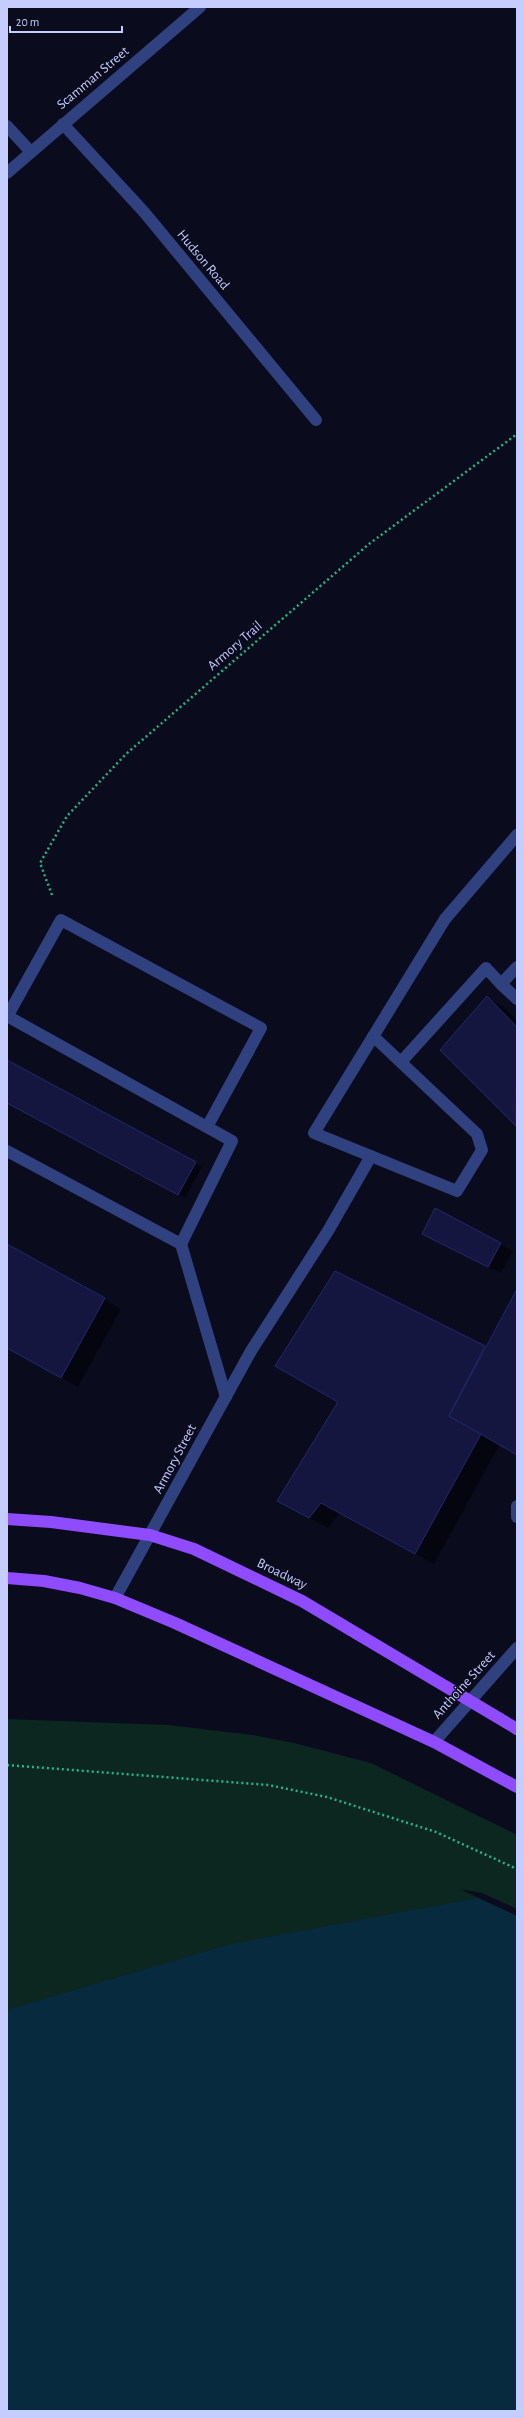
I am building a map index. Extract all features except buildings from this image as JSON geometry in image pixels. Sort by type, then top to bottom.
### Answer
[{"type":"main road","name":"Broadway","points":[[7,1519],[51,1522],[150,1536],[194,1549],[302,1601],[517,1729]]},
{"type":"main road","points":[[7,1578],[44,1580],[115,1598],[176,1623],[434,1742],[517,1787]]},
{"type":"street","name":"Scamman Street","points":[[7,173],[200,7]]},
{"type":"street","name":"Hudson Road","points":[[63,124],[144,212],[316,420]]},
{"type":"street","points":[[7,126],[31,152]]},
{"type":"street","points":[[373,1036],[477,1134],[482,1150],[457,1191],[314,1133],[373,1036],[445,919],[517,835]]},
{"type":"street","points":[[207,1127],[261,1028],[61,920],[7,1015],[207,1127],[232,1141],[181,1244],[226,1397]]},
{"type":"street","points":[[501,984],[517,967]]},
{"type":"street","points":[[401,1062],[486,968],[517,999]]},
{"type":"street","points":[[7,1151],[181,1244]]},
{"type":"street","name":"Armory Street","points":[[115,1598],[278,1306],[328,1231],[371,1156]]},
{"type":"street","points":[[517,1506],[517,1517]]},
{"type":"street","name":"Anthoine Street","points":[[434,1742],[517,1648]]},
{"type":"path","name":"Armory Trail","points":[[61,920],[40,863],[67,816],[126,754],[369,544],[517,434]]},
{"type":"path","points":[[7,1765],[268,1785],[327,1797],[436,1832],[517,1869]]},
{"type":"green space","points":[[7,1719],[168,1725],[253,1735],[294,1743],[371,1763],[517,1835],[517,1909],[482,1893],[460,1889],[517,1916],[517,2411],[7,2411]]},
{"type":"water","points":[[478,1898],[517,1916],[517,2411],[7,2411],[7,2010],[231,1944]]}]
